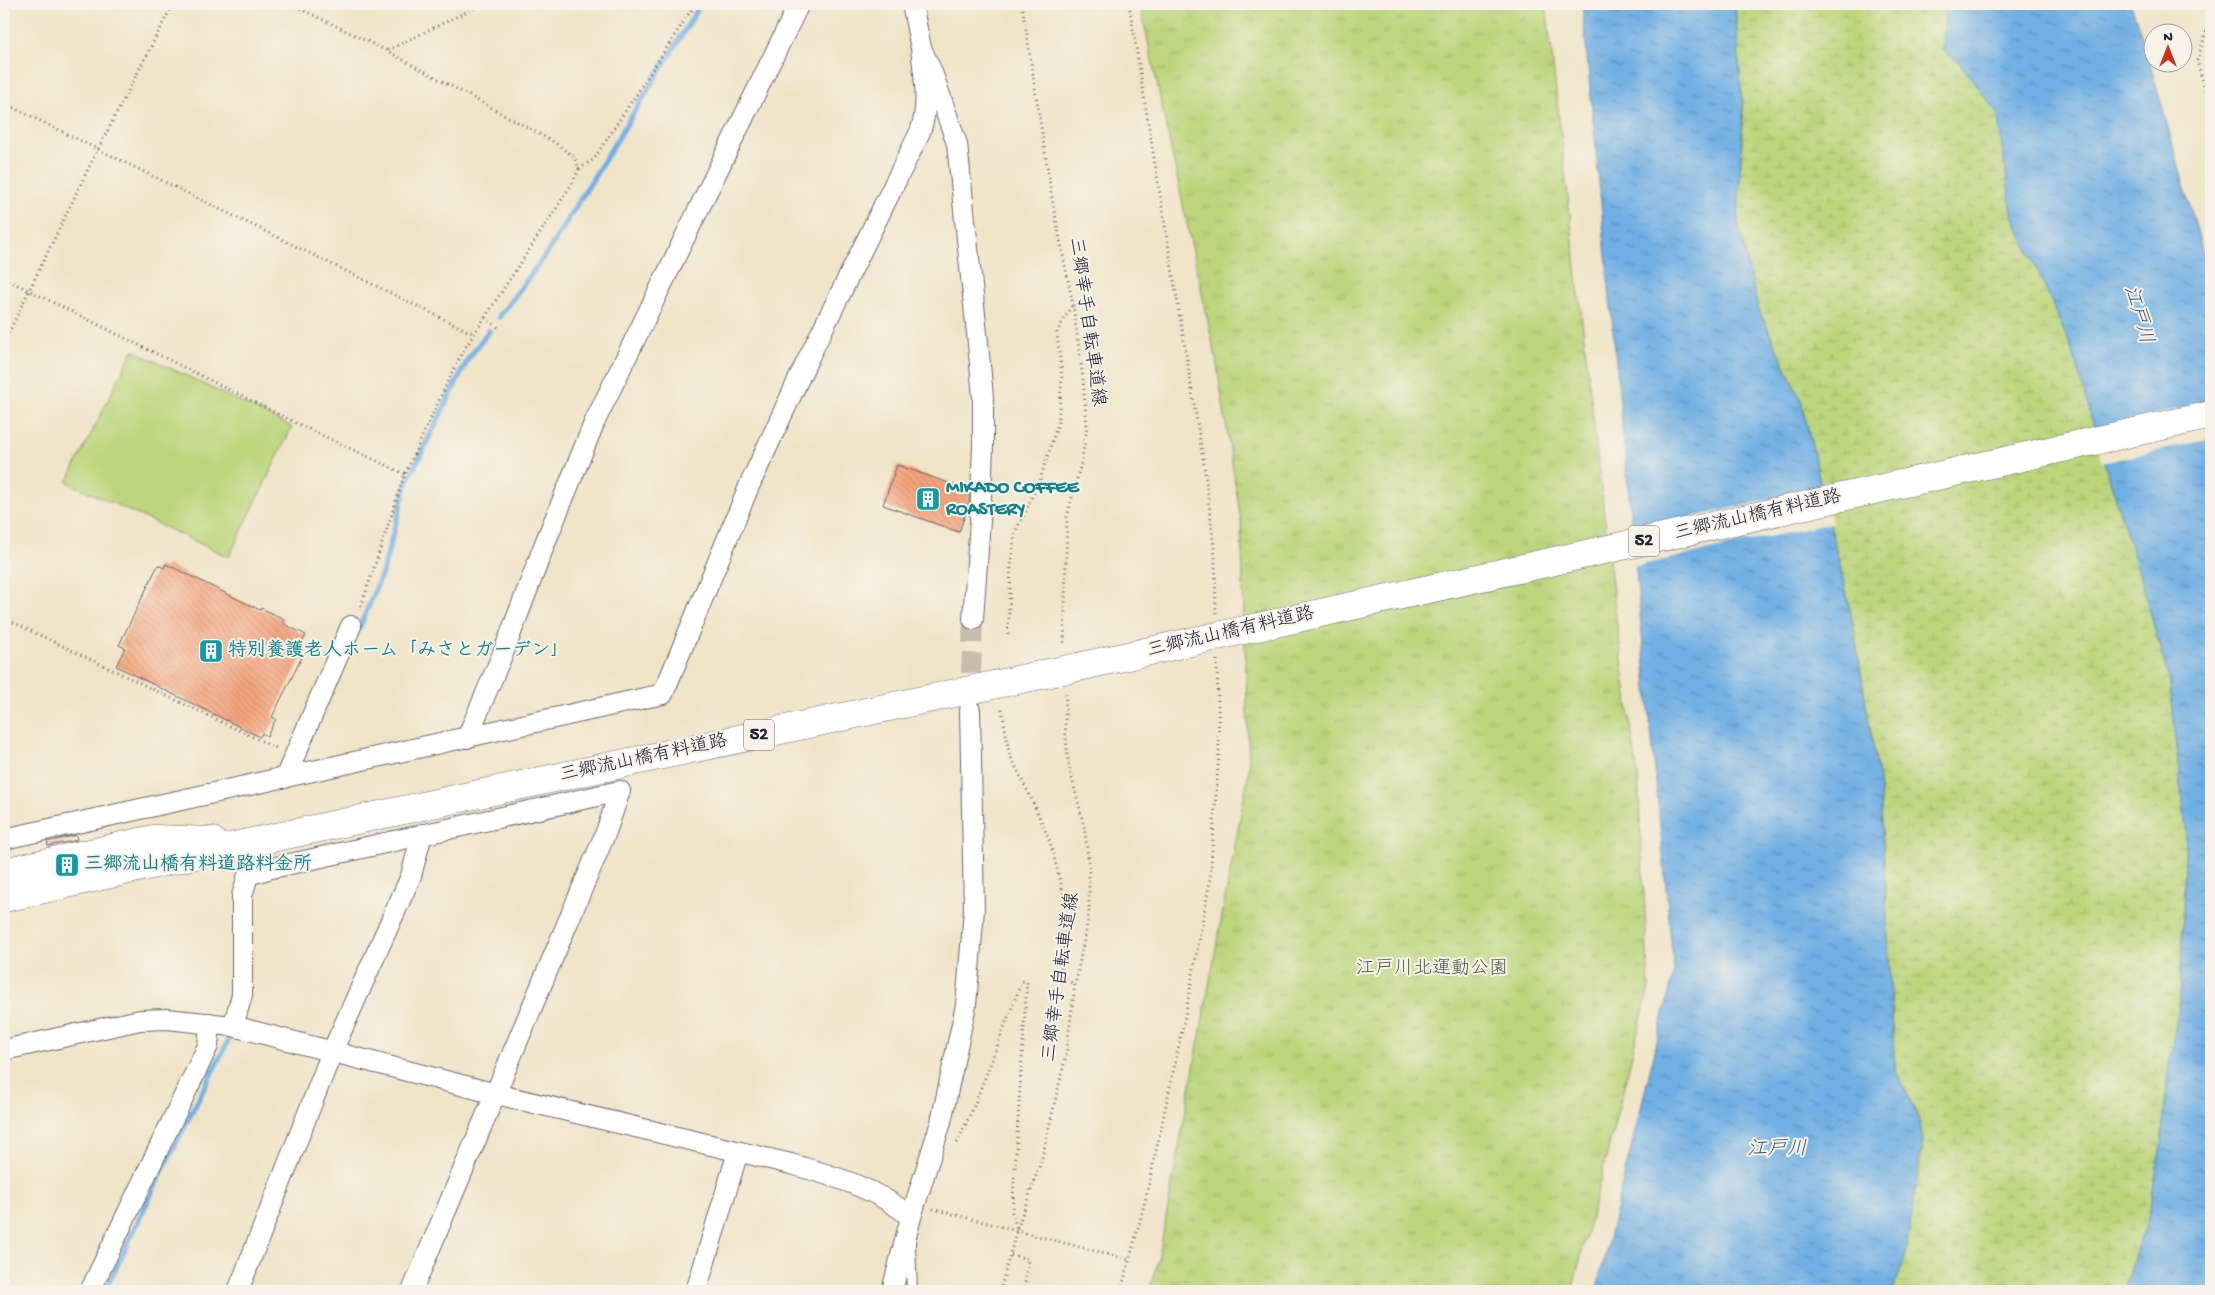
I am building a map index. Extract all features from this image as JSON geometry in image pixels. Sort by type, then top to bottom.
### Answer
[{"type":"main road","name":"三郷流山橋有料道路","points":[[4,898],[248,843],[944,696],[1071,656],[2211,416]]},
{"type":"main road","name":"三郷流山橋有料道路","points":[[4,872],[154,839],[248,843]]},
{"type":"street","points":[[467,738],[506,646],[595,421],[799,4]]},
{"type":"street","points":[[4,839],[663,694],[750,484],[920,132],[925,112],[925,83],[921,48],[912,4]]},
{"type":"street","points":[[921,48],[932,72],[957,144],[983,397],[983,446],[973,619]]},
{"type":"street","points":[[285,778],[351,626]]},
{"type":"street","points":[[892,1291],[942,1122],[962,1028],[970,967],[974,910],[970,710]]},
{"type":"street","points":[[233,1026],[242,995],[242,896],[248,875],[422,834],[620,791],[606,832],[412,1291]]},
{"type":"street","points":[[238,1291],[332,1052],[411,876],[422,834]]},
{"type":"street","points":[[4,1050],[140,1020],[167,1019],[233,1026],[496,1094],[792,1164],[838,1178],[894,1203],[915,1218]]},
{"type":"street","points":[[90,1291],[208,1046],[210,1023]]},
{"type":"street","points":[[696,1291],[738,1152]]},
{"type":"lane","points":[[912,1291],[915,1218]]},
{"type":"path","points":[[4,342],[97,151],[173,4]]},
{"type":"path","points":[[290,4],[387,50],[554,142],[574,158],[579,169]]},
{"type":"path","points":[[387,50],[482,4]]},
{"type":"path","points":[[351,626],[356,620],[365,596],[405,474],[451,374],[474,334],[572,184],[579,169],[594,159],[692,10],[694,4]]},
{"type":"path","name":"三郷幸手自転車道線","points":[[1022,4],[1053,204],[1073,305],[1083,379],[1086,427],[1082,459],[1067,517],[1071,656]]},
{"type":"path","points":[[2211,17],[2197,61],[2211,109]]},
{"type":"path","points":[[4,103],[97,151],[474,334]]},
{"type":"path","points":[[4,278],[298,424],[405,474]]},
{"type":"path","points":[[1008,634],[1011,566],[1015,533],[1040,480],[1058,423],[1062,378],[1057,332],[1073,305]]},
{"type":"path","points":[[485,318],[499,328]]},
{"type":"path","points":[[4,618],[294,757]]},
{"type":"path","name":"三郷幸手自転車道線","points":[[1000,1291],[1017,1230],[1040,1162],[1050,1123],[1066,1055],[1075,986],[1089,915],[1089,864],[1084,826],[1068,762],[1065,723],[1066,695]]},
{"type":"path","points":[[1002,709],[1009,753],[1034,802],[1050,842],[1065,899],[1065,935],[1061,976],[1075,986]]},
{"type":"path","points":[[955,1147],[974,1106],[1022,981],[1027,982],[1012,1212],[1017,1230]]},
{"type":"path","points":[[915,1218],[1017,1230],[1130,1260]]},
{"type":"path","points":[[1011,1255],[1028,1259],[1024,1291]]},
{"type":"path","points":[[1184,1291],[1186,1281]]},
{"type":"path","points":[[1108,1291],[1114,1291]]},
{"type":"green space","name":"江戸川北運動公園","points":[[1140,4],[1546,4],[1614,602],[1638,777],[1649,988],[1572,1291],[1149,1291],[1158,1261],[1249,770],[1241,521],[1216,359]]},
{"type":"green space","points":[[1735,4],[1945,4],[1943,51],[1959,62],[1997,112],[2012,213],[2070,344],[2142,582],[2170,684],[2186,829],[2180,999],[2169,1066],[2161,1145],[2148,1218],[2124,1291],[1893,1291],[1906,1254],[1919,1119],[1895,1069],[1880,788],[1851,613],[1801,400],[1758,308],[1738,222],[1743,115]]},
{"type":"green space","points":[[133,350],[292,427],[229,557],[67,482]]},
{"type":"water","name":"江戸川","points":[[1582,4],[1735,4],[1743,115],[1738,222],[1758,308],[1801,400],[1851,613],[1880,788],[1895,1069],[1919,1119],[1923,1140],[1906,1254],[1893,1291],[1596,1291],[1674,972]]},
{"type":"water","name":"江戸川","points":[[1945,4],[2131,4],[2142,36],[2142,72],[2153,72],[2211,281],[2211,1291],[2124,1291],[2148,1218],[2161,1145],[2169,1066],[2180,999],[2186,829],[2170,684],[2142,582],[2105,465],[2070,344],[2012,213],[1997,112],[1959,62],[1943,51]]},
{"type":"pier","points":[[2211,402],[2211,439],[2102,463],[2092,428]]},
{"type":"pier","points":[[1824,488],[1832,523],[1632,567],[1629,531]]},
{"type":"building","name":"MIKADO COFFEE ROASTERY","points":[[897,465],[969,490],[969,504],[959,532],[883,505]]},
{"type":"building","name":"特別養護老人ホーム「みさとガーデン」","points":[[166,564],[260,610],[261,608],[284,619],[282,623],[306,635],[296,654],[302,657],[272,717],[276,719],[267,736],[262,733],[260,737],[116,666],[125,648],[119,645],[158,565],[164,568]]},
{"type":"building","points":[[76,835],[77,840],[48,846],[47,842]]},
{"type":"waterway","points":[[499,317],[547,253],[696,12],[699,4]]},
{"type":"waterway","points":[[359,629],[383,571],[407,482],[468,359],[489,331]]},
{"type":"waterway","points":[[105,1291],[162,1171],[229,1039]]},
{"type":"tunnel","points":[[970,703],[973,619]]},
{"type":"place","name":"MIKADO COFFEE ROASTERY","points":[[928,499]]},
{"type":"place","name":"特別養護老人ホーム「みさとガーデン」","points":[[211,651]]},
{"type":"place","name":"三郷流山橋有料道路料金所","points":[[67,865]]}]
